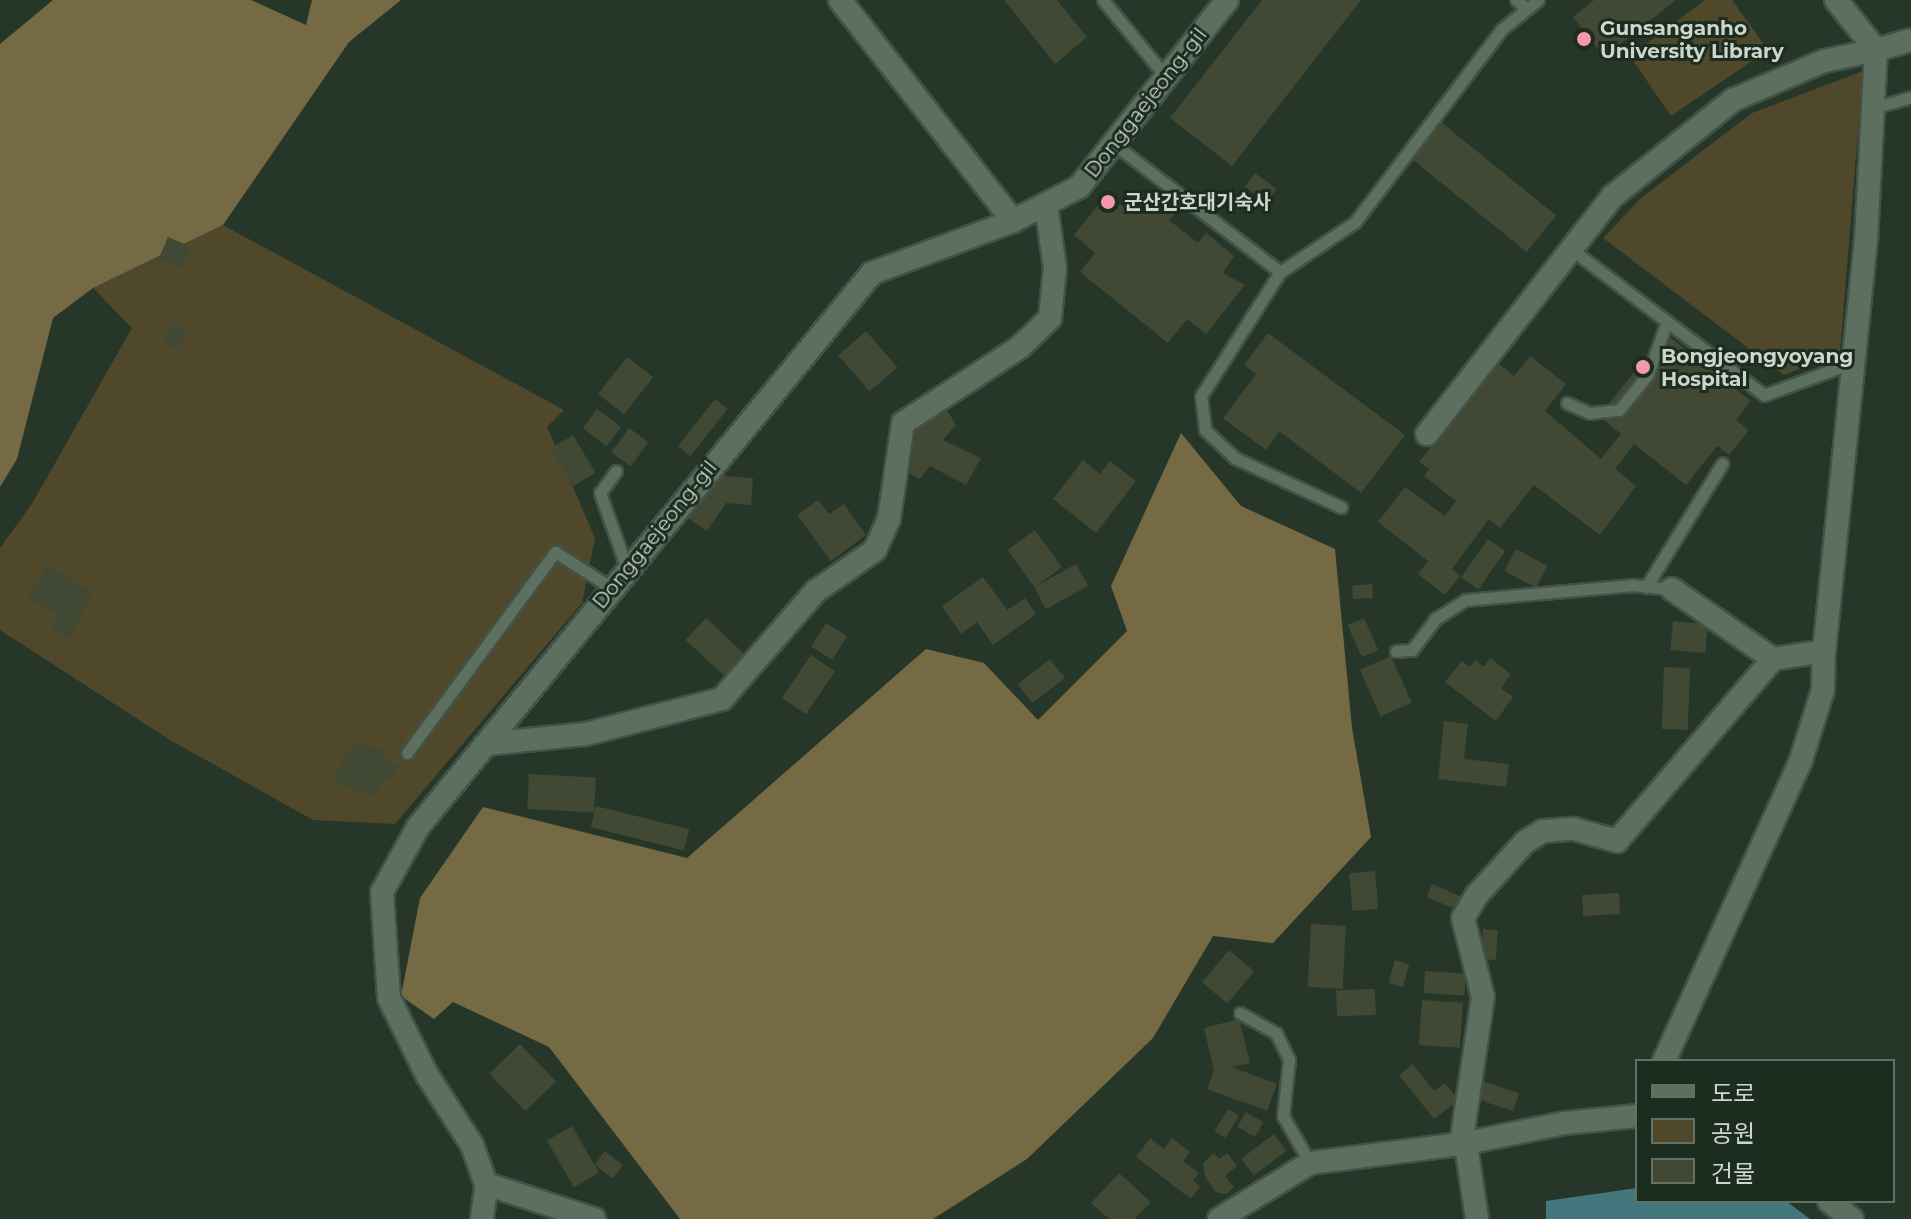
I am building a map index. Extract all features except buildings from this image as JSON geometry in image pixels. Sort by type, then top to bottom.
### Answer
[{"type":"street","points":[[840,0],[1013,221]]},
{"type":"street","name":"Donggaejeong-gil","points":[[482,1219],[486,1184],[472,1145],[427,1075],[389,998],[382,892],[418,827],[872,273],[1013,221],[1079,187],[1227,0]]},
{"type":"street","points":[[1665,1059],[1801,760],[1823,690],[1824,651],[1854,362],[1876,50],[1836,0]]},
{"type":"street","points":[[1427,434],[1613,196],[1733,100],[1824,61],[1911,40]]},
{"type":"street","points":[[486,744],[586,734],[722,699],[816,591],[875,550],[889,519],[903,423],[1020,347],[1050,318],[1055,268],[1046,205]]},
{"type":"street","points":[[1672,589],[1773,659]]},
{"type":"street","points":[[1477,1219],[1467,1152],[1461,1144],[1483,997],[1463,918],[1477,895],[1525,842],[1543,831],[1574,829],[1617,841],[1773,659],[1824,651]]},
{"type":"street","points":[[1219,1219],[1310,1163],[1461,1144],[1565,1123],[1635,1116]]},
{"type":"street","points":[[486,1184],[594,1219]]},
{"type":"street","points":[[1832,1203],[1852,1219]]},
{"type":"lane","points":[[1103,0],[1166,77]]},
{"type":"lane","points":[[1516,0],[1527,9]]},
{"type":"lane","points":[[1341,507],[1235,458],[1205,430],[1201,396],[1280,272],[1355,222],[1502,29],[1538,0]]},
{"type":"lane","points":[[1873,108],[1911,97]]},
{"type":"lane","points":[[1114,144],[1280,272]]},
{"type":"lane","points":[[1571,249],[1764,395],[1854,362]]},
{"type":"lane","points":[[1567,403],[1589,413],[1619,410],[1648,374],[1667,321]]},
{"type":"lane","points":[[1646,587],[1722,464]]},
{"type":"lane","points":[[616,471],[600,493],[627,569]]},
{"type":"lane","points":[[407,753],[555,552],[612,588]]},
{"type":"lane","points":[[1396,651],[1412,650],[1435,619],[1465,600],[1646,587],[1672,589]]},
{"type":"lane","points":[[1240,1013],[1276,1033],[1289,1060],[1283,1116],[1310,1163]]},
{"type":"green space","points":[[1705,0],[1732,0],[1768,50],[1671,116],[1630,56]]},
{"type":"green space","points":[[1863,71],[1840,352],[1784,375],[1603,238],[1641,198],[1752,113]]},
{"type":"green space","points":[[223,225],[564,410],[547,427],[595,538],[582,603],[395,824],[313,820],[170,740],[0,630],[0,548],[33,502],[132,328],[93,288]]},
{"type":"shaded area","points":[[53,0],[251,0],[306,25],[312,0],[401,0],[349,42],[223,225],[93,288],[53,318],[17,459],[0,487],[0,44]]},
{"type":"shaded area","points":[[1181,433],[1241,506],[1335,549],[1352,728],[1371,837],[1273,943],[1213,936],[1153,1038],[1027,1159],[933,1219],[680,1219],[549,1047],[453,1002],[434,1019],[401,996],[420,898],[483,807],[687,858],[926,649],[984,663],[1038,720],[1127,631],[1111,586]]},
{"type":"water","points":[[1635,1188],[1635,1203],[1789,1203],[1810,1219],[1546,1219],[1546,1201]]},
{"type":"place","name":"Gunsanganho University Library","points":[[1584,39]]},
{"type":"place","name":"군산간호대기숙사","points":[[1108,202]]},
{"type":"place","name":"Bongjeongyoyang Hospital","points":[[1643,367]]}]
